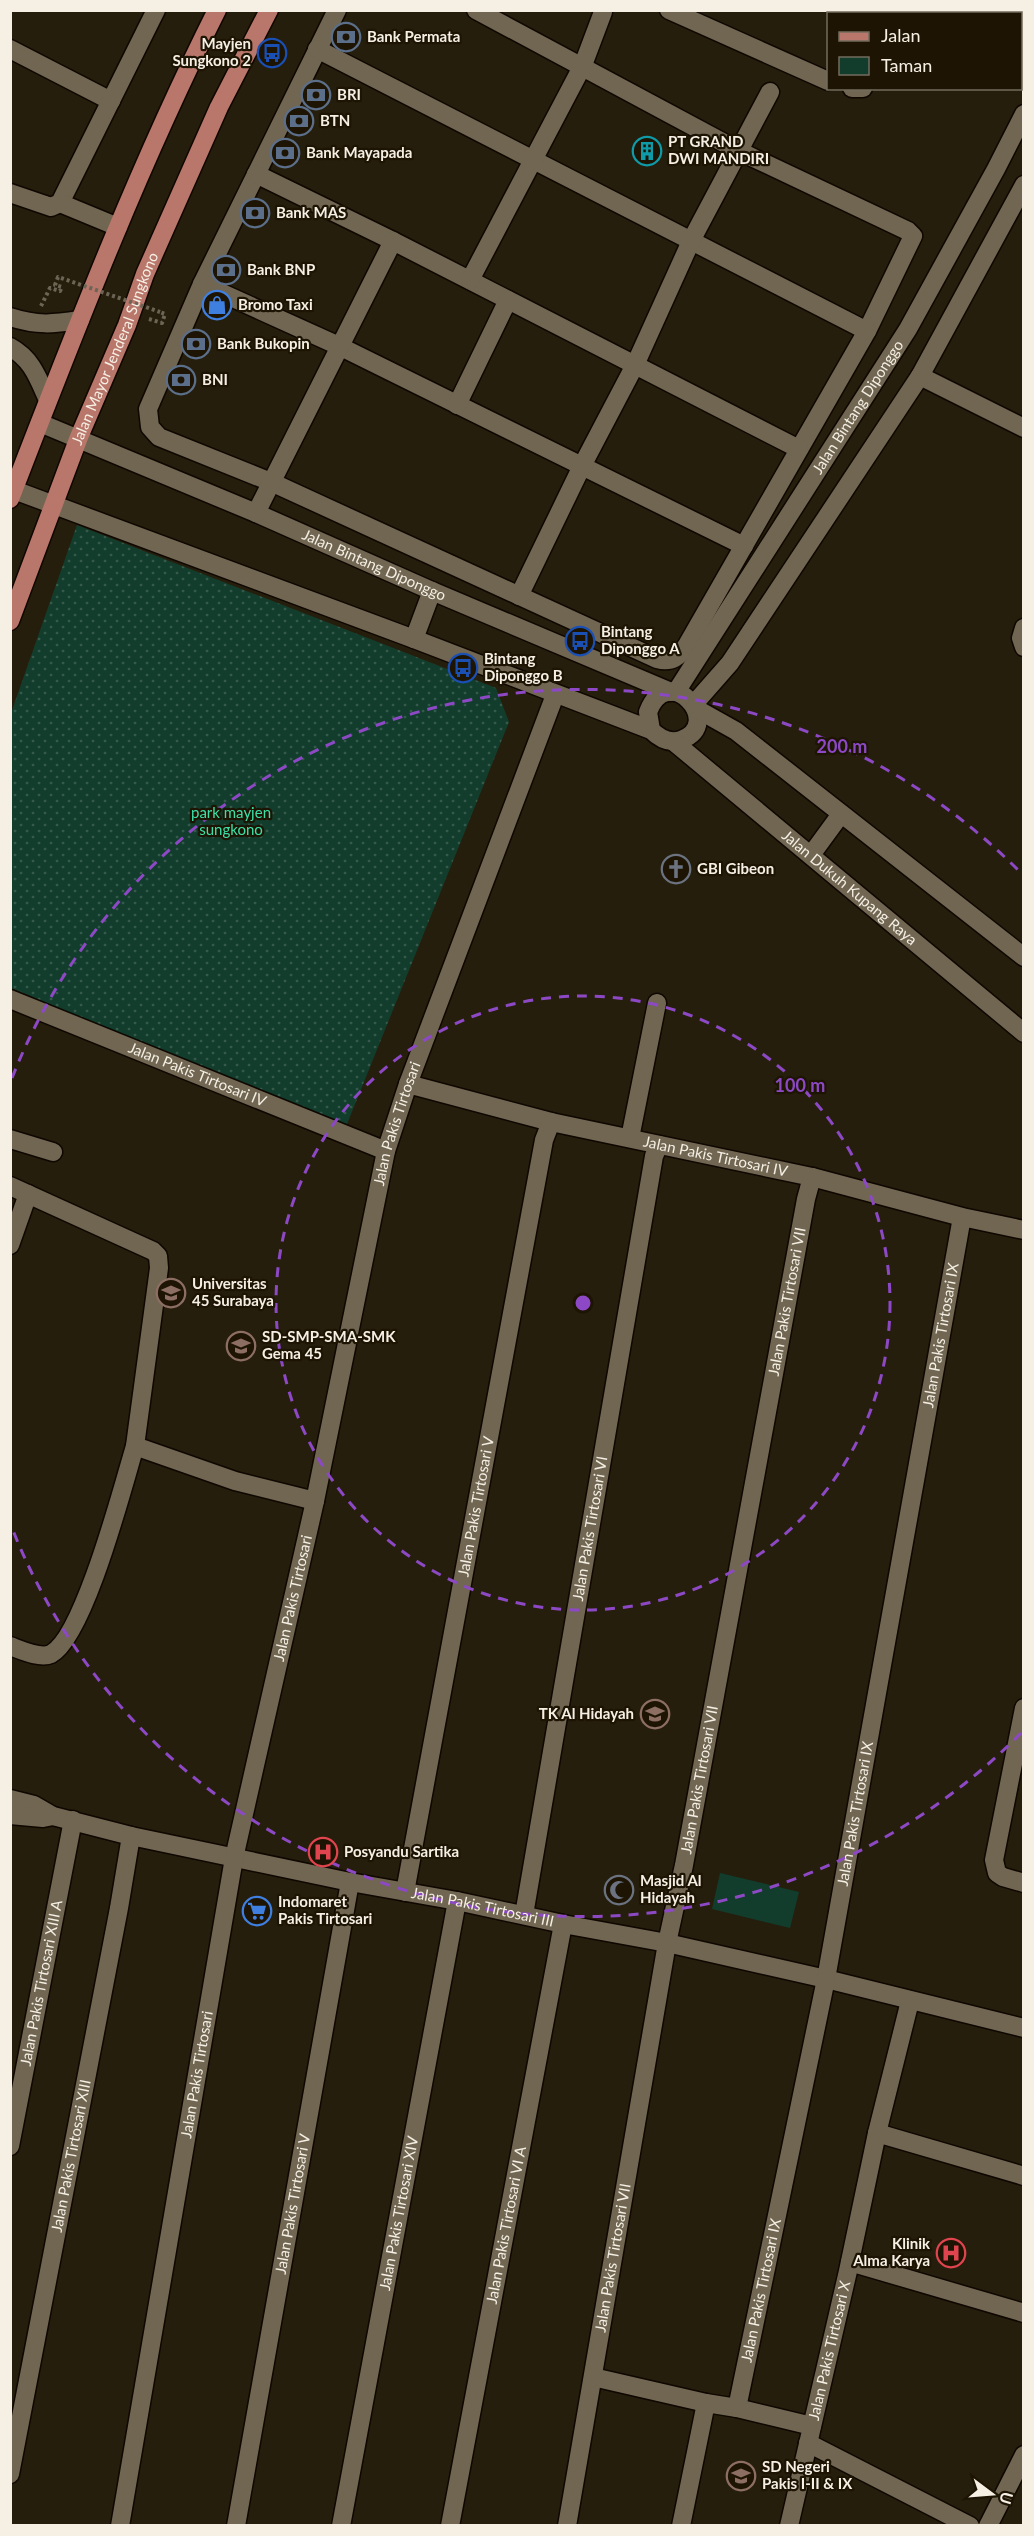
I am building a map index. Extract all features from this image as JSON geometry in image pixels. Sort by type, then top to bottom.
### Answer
[{"type":"main road","name":"Jalan Mayor Jenderal Sungkono","points":[[40,423],[118,227],[175,93],[216,10]]},
{"type":"main road","name":"Jalan Mayor Jenderal Sungkono","points":[[79,437],[127,325],[145,274],[219,107],[269,10]]},
{"type":"main road","points":[[12,495],[40,423]]},
{"type":"main road","points":[[10,621],[79,437]]},
{"type":"street","points":[[12,197],[51,207],[60,203],[156,10]]},
{"type":"street","points":[[338,10],[317,48],[202,284],[148,410],[150,427],[159,437],[271,482],[657,659],[668,662],[679,656],[687,645],[744,546],[867,331],[912,236],[908,231],[739,151],[476,10]]},
{"type":"street","points":[[669,10],[827,81]]},
{"type":"street","points":[[470,280],[582,65],[603,12]]},
{"type":"street","points":[[317,48],[867,331]]},
{"type":"street","points":[[10,50],[111,101]]},
{"type":"street","points":[[519,596],[582,466],[635,365],[692,239],[770,92]]},
{"type":"street","name":"Jalan Bintang Diponggo","points":[[79,437],[432,591],[673,692],[908,328],[996,169],[1023,114]]},
{"type":"street","points":[[12,495],[54,505],[414,639],[651,730],[662,739],[674,742],[694,731],[695,706],[730,663],[920,376],[1023,184],[996,169]]},
{"type":"street","points":[[256,174],[393,241],[799,449]]},
{"type":"street","points":[[60,203],[118,227]]},
{"type":"street","points":[[256,513],[393,241]]},
{"type":"street","points":[[202,284],[339,346],[744,546]]},
{"type":"street","points":[[457,405],[508,300]]},
{"type":"street","points":[[10,317],[30,324],[48,325],[80,320]]},
{"type":"street","points":[[10,347],[21,353],[32,364],[48,400]]},
{"type":"street","points":[[920,376],[1023,428]]},
{"type":"street","name":"Jalan Mayor Jenderal Sungkono","points":[[40,423],[79,437]]},
{"type":"street","points":[[414,639],[432,591]]},
{"type":"street","points":[[1023,628],[1021,638],[1023,647]]},
{"type":"street","points":[[651,730],[648,722],[651,705],[656,698],[673,692],[686,696],[695,706],[736,731],[1023,957]]},
{"type":"street","name":"Jalan Pakis Tirtosari","points":[[120,2526],[234,1858],[315,1501],[386,1151],[408,1084],[555,695]]},
{"type":"street","name":"Jalan Dukuh Kupang Raya","points":[[674,742],[1023,1032]]},
{"type":"street","points":[[811,855],[841,814]]},
{"type":"street","name":"Jalan Pakis Tirtosari IV","points":[[10,999],[386,1151]]},
{"type":"street","points":[[630,1138],[657,1002]]},
{"type":"street","name":"Jalan Pakis Tirtosari IV","points":[[408,1084],[551,1122],[812,1177],[962,1217],[1023,1230]]},
{"type":"street","name":"Jalan Pakis Tirtosari V","points":[[405,1892],[542,1152],[551,1122]]},
{"type":"street","points":[[10,1139],[53,1152]]},
{"type":"street","name":"Jalan Pakis Tirtosari VI","points":[[524,1915],[654,1156],[658,1145]]},
{"type":"street","name":"Jalan Pakis Tirtosari VII","points":[[567,2526],[667,1943],[684,1865],[806,1199],[812,1177]]},
{"type":"street","points":[[10,1186],[153,1251],[158,1256],[159,1268],[135,1446],[89,1594],[65,1639],[50,1654],[41,1655],[10,1647]]},
{"type":"street","points":[[10,1245],[28,1194]]},
{"type":"street","name":"Jalan Pakis Tirtosari IX","points":[[737,2408],[826,1978],[962,1217]]},
{"type":"street","points":[[135,1446],[235,1481],[315,1501]]},
{"type":"street","points":[[1023,1708],[994,1860],[997,1873],[1023,1883]]},
{"type":"street","name":"Jalan Pakis Tirtosari III","points":[[10,1799],[34,1805],[53,1816],[130,1836],[350,1882],[667,1943],[826,1978],[1023,2028]]},
{"type":"street","name":"Jalan Pakis Tirtosari III","points":[[10,1815],[43,1818],[53,1816]]},
{"type":"street","name":"Jalan Pakis Tirtosari XIII A","points":[[10,2146],[17,2089],[73,1820]]},
{"type":"street","name":"Jalan Pakis Tirtosari XIII","points":[[10,2474],[119,1908],[130,1836]]},
{"type":"street","name":"Jalan Pakis Tirtosari V","points":[[236,2526],[350,1882]]},
{"type":"street","name":"Jalan Pakis Tirtosari XIV","points":[[341,2526],[457,1901]]},
{"type":"street","name":"Jalan Pakis Tirtosari VI A","points":[[450,2526],[563,1924]]},
{"type":"street","name":"Jalan Pakis Tirtosari X","points":[[789,2526],[850,2262],[877,2133],[910,2001]]},
{"type":"street","points":[[877,2133],[1023,2176]]},
{"type":"street","points":[[850,2262],[1023,2313]]},
{"type":"street","points":[[593,2377],[737,2408],[810,2435],[970,2526]]},
{"type":"street","points":[[681,2526],[706,2403]]},
{"type":"street","points":[[988,2526],[1023,2455]]},
{"type":"path","points":[[45,300],[50,288],[60,291],[62,287],[55,285],[58,277],[165,314],[162,322],[149,318],[146,325]]},
{"type":"green space","name":"park mayjen sungkono","points":[[77,525],[496,688],[509,722],[345,1129],[11,988],[11,713]]},
{"type":"green space","points":[[720,1873],[799,1892],[790,1928],[712,1909]]},
{"type":"place","name":"Bank Permata","points":[[346,37]]},
{"type":"place","name":"Mayjen Sungkono 2","points":[[272,53]]},
{"type":"place","name":"BRI","points":[[316,95]]},
{"type":"place","name":"BTN","points":[[299,121]]},
{"type":"place","name":"PT GRAND DWI MANDIRI","points":[[647,151]]},
{"type":"place","name":"Bank Mayapada","points":[[285,153]]},
{"type":"place","name":"Bank MAS","points":[[255,213]]},
{"type":"place","name":"Bank BNP","points":[[226,270]]},
{"type":"place","name":"Bromo Taxi","points":[[217,305]]},
{"type":"place","name":"Bank Bukopin","points":[[196,344]]},
{"type":"place","name":"BNI","points":[[181,380]]},
{"type":"place","name":"Bintang Diponggo A","points":[[580,641]]},
{"type":"place","name":"Bintang Diponggo B","points":[[463,668]]},
{"type":"place","name":"GBI Gibeon","points":[[676,869]]},
{"type":"place","name":"Universitas 45 Surabaya","points":[[171,1293]]},
{"type":"place","name":"SD-SMP-SMA-SMK Gema 45","points":[[241,1346]]},
{"type":"place","name":"TK Al Hidayah","points":[[655,1714]]},
{"type":"place","name":"Posyandu Sartika","points":[[323,1852]]},
{"type":"place","name":"Masjid Al Hidayah","points":[[619,1890]]},
{"type":"place","name":"Indomaret Pakis Tirtosari","points":[[257,1911]]},
{"type":"place","name":"Klinik Alma Karya","points":[[951,2253]]},
{"type":"place","name":"SD Negeri Pakis I-II & IX","points":[[741,2476]]}]
